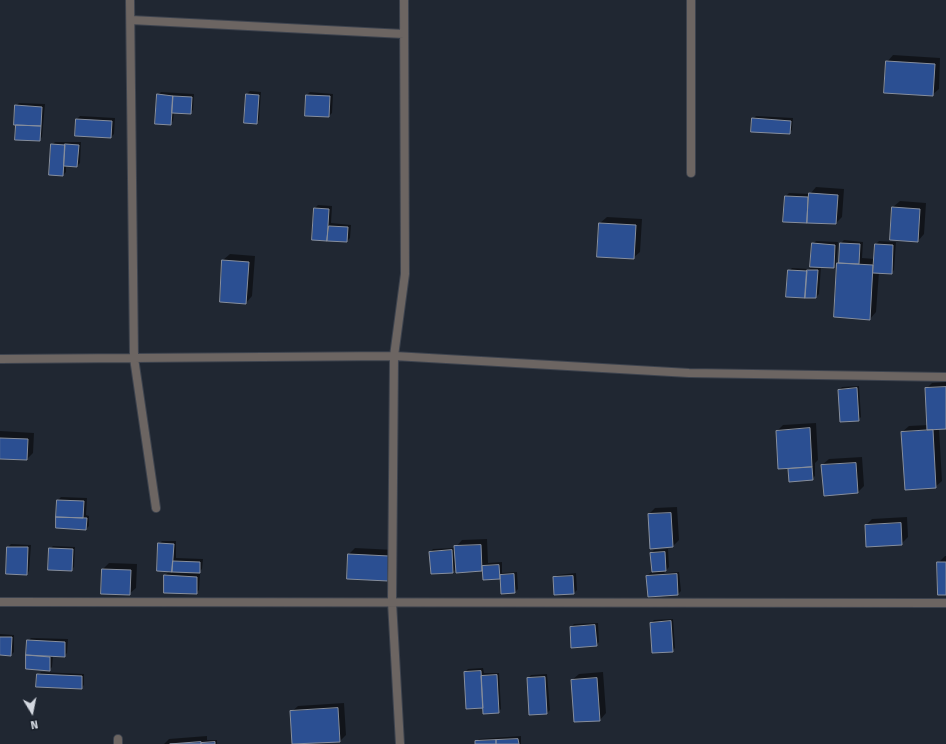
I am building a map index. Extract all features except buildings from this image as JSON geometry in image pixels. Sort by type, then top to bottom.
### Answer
[{"type":"street","points":[[130,0],[134,358],[156,508]]},
{"type":"street","points":[[400,744],[392,602],[394,356],[405,274],[404,0]]},
{"type":"street","points":[[691,0],[691,173]]},
{"type":"street","points":[[131,20],[404,34]]},
{"type":"street","points":[[0,359],[394,356],[689,374],[946,377]]},
{"type":"street","points":[[0,602],[946,603]]}]
